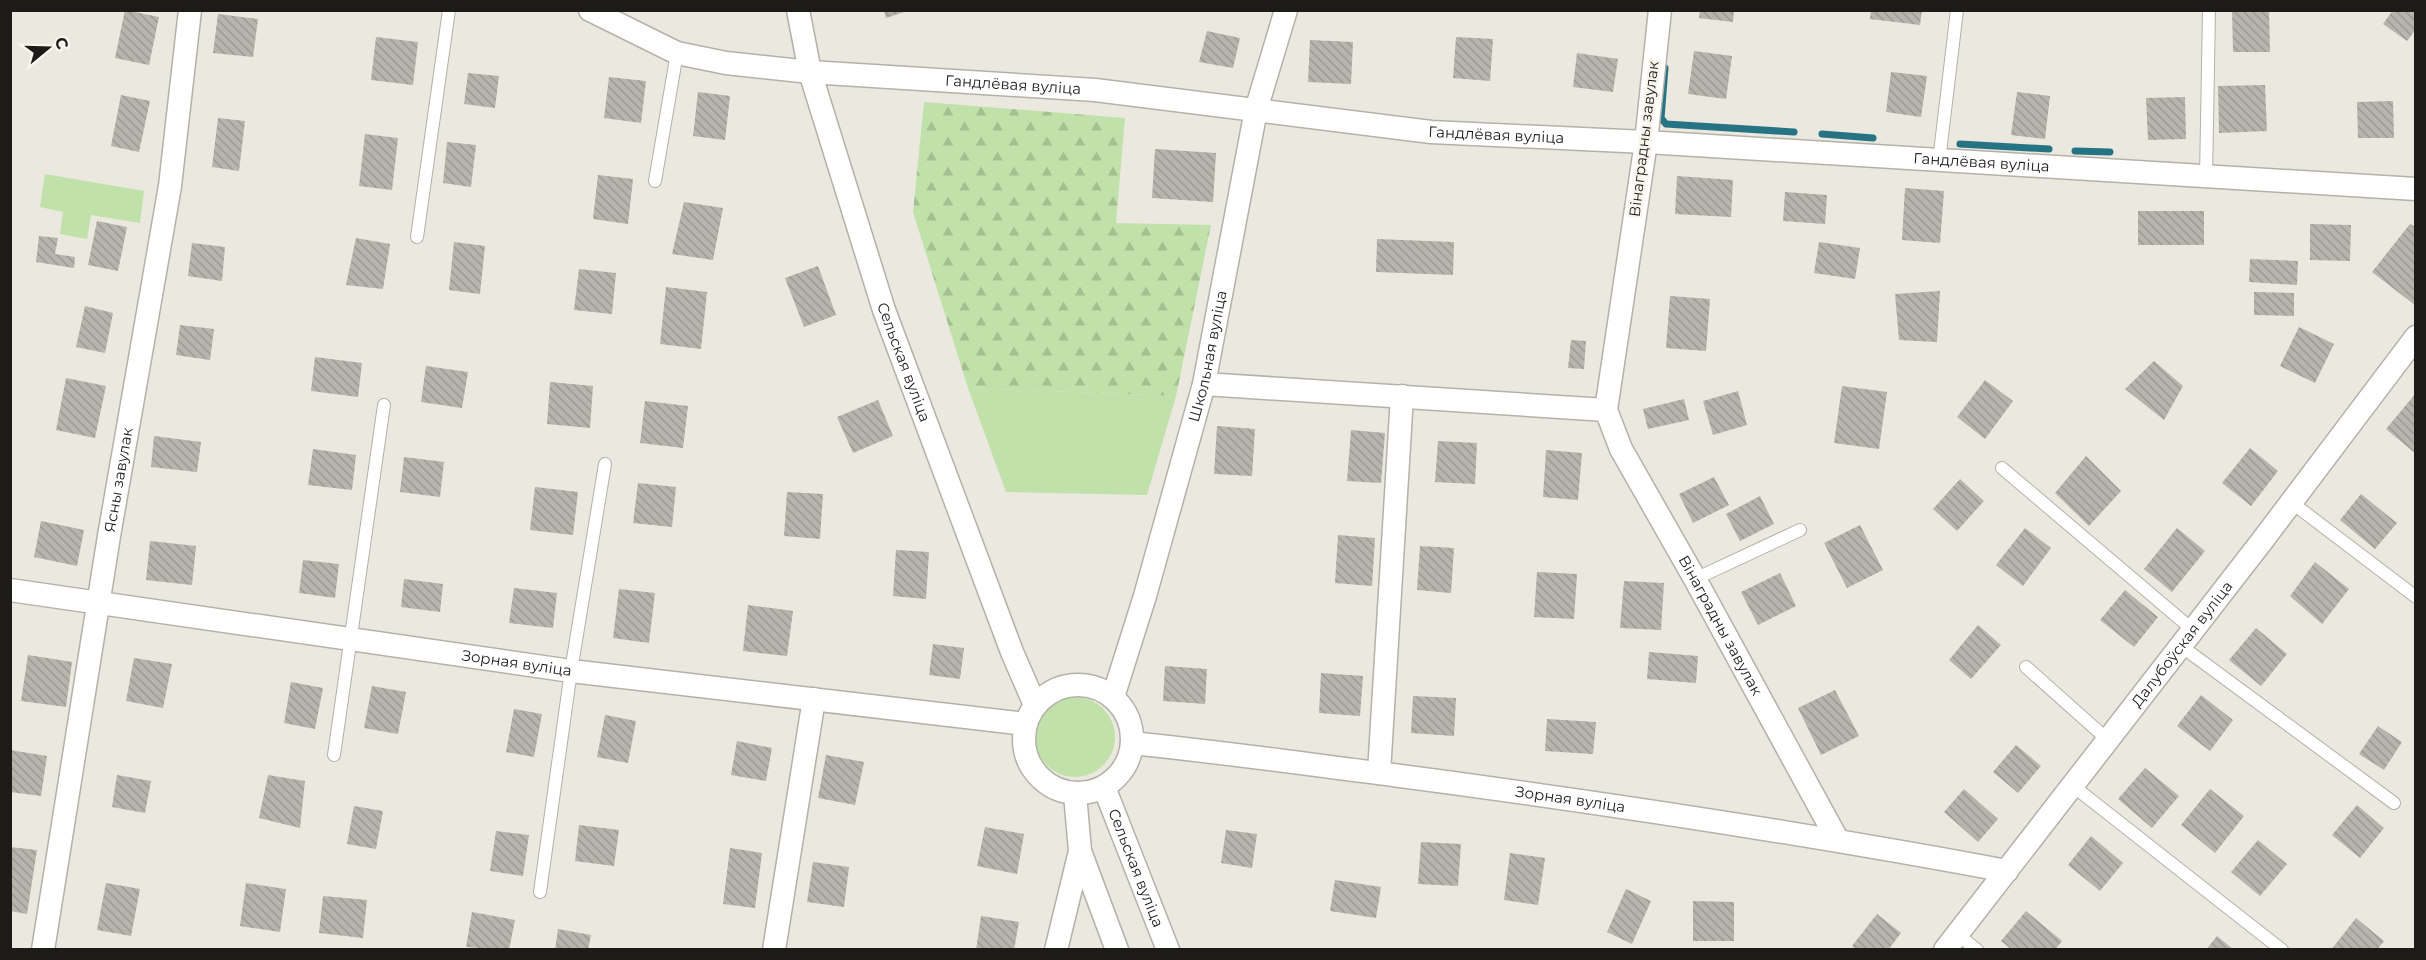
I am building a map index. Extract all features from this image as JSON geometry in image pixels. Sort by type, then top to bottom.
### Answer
[{"type":"street","name":"Ясны завулак","points":[[43,950],[99,602],[170,186],[190,10]]},
{"type":"street","name":"Гандлёвая вуліца","points":[[590,10],[677,53],[726,63],[810,72],[1095,90],[1431,132],[1646,142],[2415,189]]},
{"type":"street","name":"Сельская вуліца","points":[[798,10],[810,72],[884,310],[1012,652],[1030,715]]},
{"type":"street","name":"Школьная вуліца","points":[[1113,697],[1145,596],[1204,384],[1256,110],[1287,10]]},
{"type":"street","name":"Вінаградны завулак","points":[[1660,10],[1646,142],[1606,410],[1621,449],[1837,839]]},
{"type":"street","name":"Далубоўская вуліца","points":[[1951,942],[2291,502],[2408,361],[2415,338]]},
{"type":"street","points":[[1204,384],[1606,410]]},
{"type":"street","points":[[1379,773],[1402,396]]},
{"type":"street","name":"Зорная вуліца","points":[[10,590],[571,671],[814,699],[1030,715]]},
{"type":"street","points":[[1072,684],[1094,686],[1113,697],[1124,710],[1131,726],[1132,743],[1128,760],[1118,776],[1104,787],[1075,794],[1060,791],[1042,780],[1029,764],[1023,745],[1030,715],[1051,690],[1072,684]]},
{"type":"street","points":[[774,950],[814,699]]},
{"type":"street","name":"Зорная вуліца","points":[[1132,743],[1233,753],[1837,839],[2007,871]]},
{"type":"street","name":"Сельская вуліца","points":[[1104,787],[1168,950]]},
{"type":"street","points":[[1075,794],[1080,851],[1117,950]]},
{"type":"street","points":[[1056,950],[1080,851]]},
{"type":"lane","points":[[417,237],[449,10]]},
{"type":"lane","points":[[1939,161],[1957,10]]},
{"type":"lane","points":[[2206,178],[2209,10]]},
{"type":"lane","points":[[655,180],[677,53]]},
{"type":"lane","points":[[334,755],[384,405]]},
{"type":"lane","points":[[540,892],[571,671],[605,464]]},
{"type":"lane","points":[[2002,468],[2187,638],[2394,803]]},
{"type":"lane","points":[[2291,502],[2415,597]]},
{"type":"lane","points":[[1695,579],[1800,530]]},
{"type":"lane","points":[[2026,667],[2108,740]]},
{"type":"lane","points":[[2073,786],[2282,950]]},
{"type":"lane","points":[[1951,942],[1977,950]]},
{"type":"green space","points":[[924,102],[1125,118],[1116,223],[1211,225],[1176,396],[968,388],[913,212]]},
{"type":"green space","points":[[45,174],[144,191],[140,223],[91,215],[87,239],[60,234],[63,212],[40,207]]},
{"type":"green space","points":[[968,388],[1176,396],[1147,495],[1006,492]]},
{"type":"green space","points":[[1075,697],[1090,700],[1103,709],[1112,722],[1115,737],[1112,752],[1103,765],[1090,774],[1075,777],[1060,774],[1047,765],[1038,752],[1035,737],[1038,722],[1047,709],[1060,700]]},
{"type":"building","points":[[125,10],[159,17],[149,65],[115,58]]},
{"type":"building","points":[[884,10],[907,10],[907,11],[886,18]]},
{"type":"building","points":[[1700,10],[1734,10],[1733,22],[1699,18]]},
{"type":"building","points":[[1871,10],[1922,10],[1920,25],[1870,19]]},
{"type":"building","points":[[2232,10],[2269,10],[2270,52],[2233,52]]},
{"type":"building","points":[[2393,10],[2416,10],[2416,29],[2407,41],[2383,24]]},
{"type":"building","points":[[218,14],[258,19],[253,57],[213,53]]},
{"type":"building","points":[[1207,31],[1240,38],[1233,68],[1199,62]]},
{"type":"building","points":[[376,37],[418,42],[413,85],[371,80]]},
{"type":"building","points":[[1456,37],[1493,39],[1490,81],[1453,78]]},
{"type":"building","points":[[1310,40],[1353,42],[1351,84],[1308,82]]},
{"type":"building","points":[[1694,51],[1732,56],[1726,99],[1688,94]]},
{"type":"building","points":[[1577,53],[1618,59],[1613,92],[1573,87]]},
{"type":"building","points":[[1891,72],[1927,76],[1921,117],[1886,112]]},
{"type":"building","points":[[468,73],[499,76],[495,108],[464,104]]},
{"type":"building","points":[[609,77],[646,81],[641,123],[604,118]]},
{"type":"building","points":[[2265,85],[2267,131],[2219,133],[2218,86]]},
{"type":"building","points":[[698,92],[730,96],[725,140],[693,136]]},
{"type":"building","points":[[2017,92],[2050,96],[2045,139],[2011,135]]},
{"type":"building","points":[[121,95],[150,101],[139,152],[111,146]]},
{"type":"building","points":[[2185,97],[2186,139],[2148,140],[2146,98]]},
{"type":"building","points":[[2393,101],[2394,138],[2358,138],[2357,102]]},
{"type":"building","points":[[218,118],[245,121],[239,171],[212,167]]},
{"type":"building","points":[[365,134],[398,138],[392,190],[359,186]]},
{"type":"building","points":[[447,142],[476,145],[471,187],[443,183]]},
{"type":"building","points":[[1155,149],[1216,153],[1213,202],[1152,198]]},
{"type":"building","points":[[598,175],[633,179],[628,224],[593,219]]},
{"type":"building","points":[[1677,176],[1733,180],[1731,217],[1675,214]]},
{"type":"building","points":[[1905,188],[1944,191],[1940,243],[1902,240]]},
{"type":"building","points":[[1785,192],[1827,195],[1825,224],[1783,221]]},
{"type":"building","points":[[684,202],[723,208],[713,260],[672,254]]},
{"type":"building","points":[[2138,211],[2204,211],[2204,245],[2138,245]]},
{"type":"building","points":[[97,221],[127,227],[118,271],[88,265]]},
{"type":"building","points":[[2310,224],[2351,225],[2350,261],[2310,260]]},
{"type":"building","points":[[2410,224],[2416,227],[2416,306],[2372,272]]},
{"type":"building","points":[[39,236],[58,238],[55,254],[75,257],[74,268],[36,262]]},
{"type":"building","points":[[356,238],[390,244],[383,289],[346,285]]},
{"type":"building","points":[[1377,239],[1454,242],[1453,275],[1376,272]]},
{"type":"building","points":[[454,242],[485,246],[480,294],[449,290]]},
{"type":"building","points":[[1819,242],[1860,248],[1855,279],[1814,273]]},
{"type":"building","points":[[192,243],[225,247],[222,281],[188,276]]},
{"type":"building","points":[[2250,259],[2298,261],[2297,285],[2249,282]]},
{"type":"building","points":[[818,266],[836,315],[804,327],[785,278]]},
{"type":"building","points":[[579,269],[616,273],[612,314],[574,310]]},
{"type":"building","points":[[666,287],[707,292],[701,349],[660,344]]},
{"type":"building","points":[[1940,291],[1937,342],[1899,340],[1895,294]]},
{"type":"building","points":[[2254,292],[2294,293],[2294,316],[2254,315]]},
{"type":"building","points":[[1670,296],[1710,299],[1706,351],[1666,348]]},
{"type":"building","points":[[85,306],[113,313],[105,353],[76,347]]},
{"type":"building","points":[[180,325],[214,329],[210,360],[176,355]]},
{"type":"building","points":[[2299,327],[2334,344],[2315,383],[2280,366]]},
{"type":"building","points":[[1571,340],[1586,341],[1584,369],[1568,368]]},
{"type":"building","points":[[315,357],[362,363],[358,397],[311,391]]},
{"type":"building","points":[[2154,361],[2183,386],[2164,420],[2125,389]]},
{"type":"building","points":[[426,366],[468,372],[462,408],[421,402]]},
{"type":"building","points":[[66,378],[106,386],[95,438],[56,430]]},
{"type":"building","points":[[1985,380],[2013,401],[1985,439],[1957,417]]},
{"type":"building","points":[[550,382],[593,386],[590,428],[547,424]]},
{"type":"building","points":[[1842,386],[1887,392],[1879,449],[1834,443]]},
{"type":"building","points":[[1738,391],[1747,425],[1713,435],[1703,401]]},
{"type":"building","points":[[2416,393],[2416,454],[2386,429]]},
{"type":"building","points":[[1684,399],[1689,420],[1648,429],[1643,409]]},
{"type":"building","points":[[878,400],[893,436],[853,453],[837,417]]},
{"type":"building","points":[[645,401],[688,406],[683,448],[640,443]]},
{"type":"building","points":[[1217,426],[1255,429],[1252,476],[1214,474]]},
{"type":"building","points":[[1351,430],[1385,433],[1381,483],[1347,481]]},
{"type":"building","points":[[154,436],[201,442],[197,472],[151,467]]},
{"type":"building","points":[[1438,441],[1477,443],[1475,484],[1435,482]]},
{"type":"building","points":[[2250,448],[2278,471],[2251,506],[2222,483]]},
{"type":"building","points":[[313,449],[356,455],[352,490],[308,485]]},
{"type":"building","points":[[1546,450],[1582,453],[1578,500],[1543,497]]},
{"type":"building","points":[[2086,456],[2121,491],[2089,526],[2055,493]]},
{"type":"building","points":[[404,457],[444,462],[440,497],[400,492]]},
{"type":"building","points":[[1714,477],[1729,505],[1693,523],[1679,494]]},
{"type":"building","points":[[1960,479],[1984,501],[1957,531],[1933,509]]},
{"type":"building","points":[[638,483],[676,487],[672,527],[633,523]]},
{"type":"building","points":[[535,487],[578,492],[573,535],[530,530]]},
{"type":"building","points":[[787,492],[823,494],[820,539],[784,536]]},
{"type":"building","points":[[2361,494],[2397,523],[2375,549],[2340,520]]},
{"type":"building","points":[[1760,496],[1774,524],[1740,541],[1726,514]]},
{"type":"building","points":[[41,521],[84,530],[77,566],[34,557]]},
{"type":"building","points":[[1860,525],[1883,570],[1847,588],[1824,543]]},
{"type":"building","points":[[2025,528],[2051,548],[2023,586],[1996,565]]},
{"type":"building","points":[[2177,528],[2205,551],[2172,592],[2144,569]]},
{"type":"building","points":[[1338,535],[1375,538],[1372,586],[1335,583]]},
{"type":"building","points":[[150,541],[196,546],[192,585],[146,580]]},
{"type":"building","points":[[1420,546],[1454,548],[1451,593],[1417,590]]},
{"type":"building","points":[[896,550],[929,552],[926,599],[893,596]]},
{"type":"building","points":[[303,560],[339,564],[335,598],[299,593]]},
{"type":"building","points":[[2315,562],[2349,589],[2322,624],[2290,596]]},
{"type":"building","points":[[1537,572],[1577,574],[1574,619],[1534,617]]},
{"type":"building","points":[[1780,573],[1796,606],[1758,625],[1741,592]]},
{"type":"building","points":[[404,579],[443,584],[440,612],[401,607]]},
{"type":"building","points":[[1624,581],[1664,583],[1661,630],[1620,628]]},
{"type":"building","points":[[514,588],[557,593],[553,628],[509,623]]},
{"type":"building","points":[[619,589],[655,593],[649,643],[613,638]]},
{"type":"building","points":[[2125,590],[2158,617],[2134,647],[2100,620]]},
{"type":"building","points":[[748,605],[793,611],[787,656],[743,651]]},
{"type":"building","points":[[1978,625],[2001,645],[1971,679],[1949,660]]},
{"type":"building","points":[[2256,628],[2287,654],[2261,686],[2229,660]]},
{"type":"building","points":[[933,644],[964,648],[960,679],[929,675]]},
{"type":"building","points":[[1649,652],[1698,656],[1696,683],[1647,679]]},
{"type":"building","points":[[28,655],[72,662],[66,707],[21,701]]},
{"type":"building","points":[[134,658],[172,664],[163,708],[126,701]]},
{"type":"building","points":[[1165,666],[1207,669],[1205,704],[1163,701]]},
{"type":"building","points":[[1321,673],[1363,676],[1360,716],[1319,713]]},
{"type":"building","points":[[291,682],[323,688],[315,729],[284,723]]},
{"type":"building","points":[[372,686],[406,692],[398,734],[364,728]]},
{"type":"building","points":[[1835,690],[1859,736],[1821,755],[1798,708]]},
{"type":"building","points":[[2201,695],[2233,720],[2210,751],[2177,726]]},
{"type":"building","points":[[1413,696],[1456,698],[1454,736],[1411,733]]},
{"type":"building","points":[[514,709],[542,714],[534,757],[506,752]]},
{"type":"building","points":[[605,715],[636,721],[628,763],[597,757]]},
{"type":"building","points":[[1547,719],[1596,722],[1593,754],[1545,751]]},
{"type":"building","points":[[2378,726],[2402,742],[2384,770],[2359,754]]},
{"type":"building","points":[[737,741],[772,748],[766,781],[731,775]]},
{"type":"building","points":[[2016,745],[2041,766],[2018,793],[1993,772]]},
{"type":"building","points":[[10,750],[47,756],[41,796],[10,792]]},
{"type":"building","points":[[826,755],[864,762],[855,805],[818,798]]},
{"type":"building","points":[[2145,768],[2179,796],[2152,828],[2118,799]]},
{"type":"building","points":[[117,775],[151,781],[145,813],[112,807]]},
{"type":"building","points":[[268,775],[305,781],[300,828],[259,818]]},
{"type":"building","points":[[1964,789],[1998,819],[1978,842],[1944,812]]},
{"type":"building","points":[[2210,789],[2244,816],[2215,853],[2181,825]]},
{"type":"building","points":[[2357,805],[2384,828],[2360,858],[2332,835]]},
{"type":"building","points":[[354,806],[383,811],[376,849],[347,844]]},
{"type":"building","points":[[579,825],[619,830],[614,866],[575,861]]},
{"type":"building","points":[[985,827],[1024,834],[1017,874],[977,866]]},
{"type":"building","points":[[1226,830],[1257,834],[1252,868],[1221,863]]},
{"type":"building","points":[[496,831],[529,835],[523,876],[490,871]]},
{"type":"building","points":[[2091,836],[2123,863],[2100,891],[2068,865]]},
{"type":"building","points":[[2258,840],[2287,864],[2260,896],[2231,872]]},
{"type":"building","points":[[1421,842],[1461,844],[1458,886],[1418,884]]},
{"type":"building","points":[[10,847],[37,850],[27,914],[10,911]]},
{"type":"building","points":[[730,848],[762,853],[755,908],[723,904]]},
{"type":"building","points":[[1510,853],[1545,858],[1538,905],[1504,900]]},
{"type":"building","points":[[813,862],[849,867],[844,907],[807,902]]},
{"type":"building","points":[[1335,880],[1381,887],[1376,918],[1330,911]]},
{"type":"building","points":[[106,883],[140,889],[131,936],[97,930]]},
{"type":"building","points":[[246,883],[286,889],[280,932],[240,926]]},
{"type":"building","points":[[1626,889],[1651,901],[1632,944],[1607,932]]},
{"type":"building","points":[[323,896],[367,900],[363,938],[319,933]]},
{"type":"building","points":[[1693,901],[1734,902],[1734,941],[1693,941]]},
{"type":"building","points":[[2026,911],[2062,941],[2055,950],[2012,950],[2001,941]]},
{"type":"building","points":[[472,912],[515,920],[509,950],[466,947]]},
{"type":"building","points":[[1877,914],[1901,933],[1888,950],[1857,950],[1852,946]]},
{"type":"building","points":[[981,916],[1019,922],[1014,950],[976,950]]},
{"type":"building","points":[[2356,918],[2384,941],[2377,950],[2331,950]]},
{"type":"building","points":[[558,929],[591,935],[588,950],[555,950]]},
{"type":"building","points":[[2217,936],[2234,950],[2206,950]]},
{"type":"waterway","points":[[1665,68],[1661,118],[1666,124],[1794,132]]},
{"type":"waterway","points":[[1822,134],[1873,138]]},
{"type":"waterway","points":[[1960,144],[2049,149]]},
{"type":"waterway","points":[[2075,151],[2110,152]]}]
